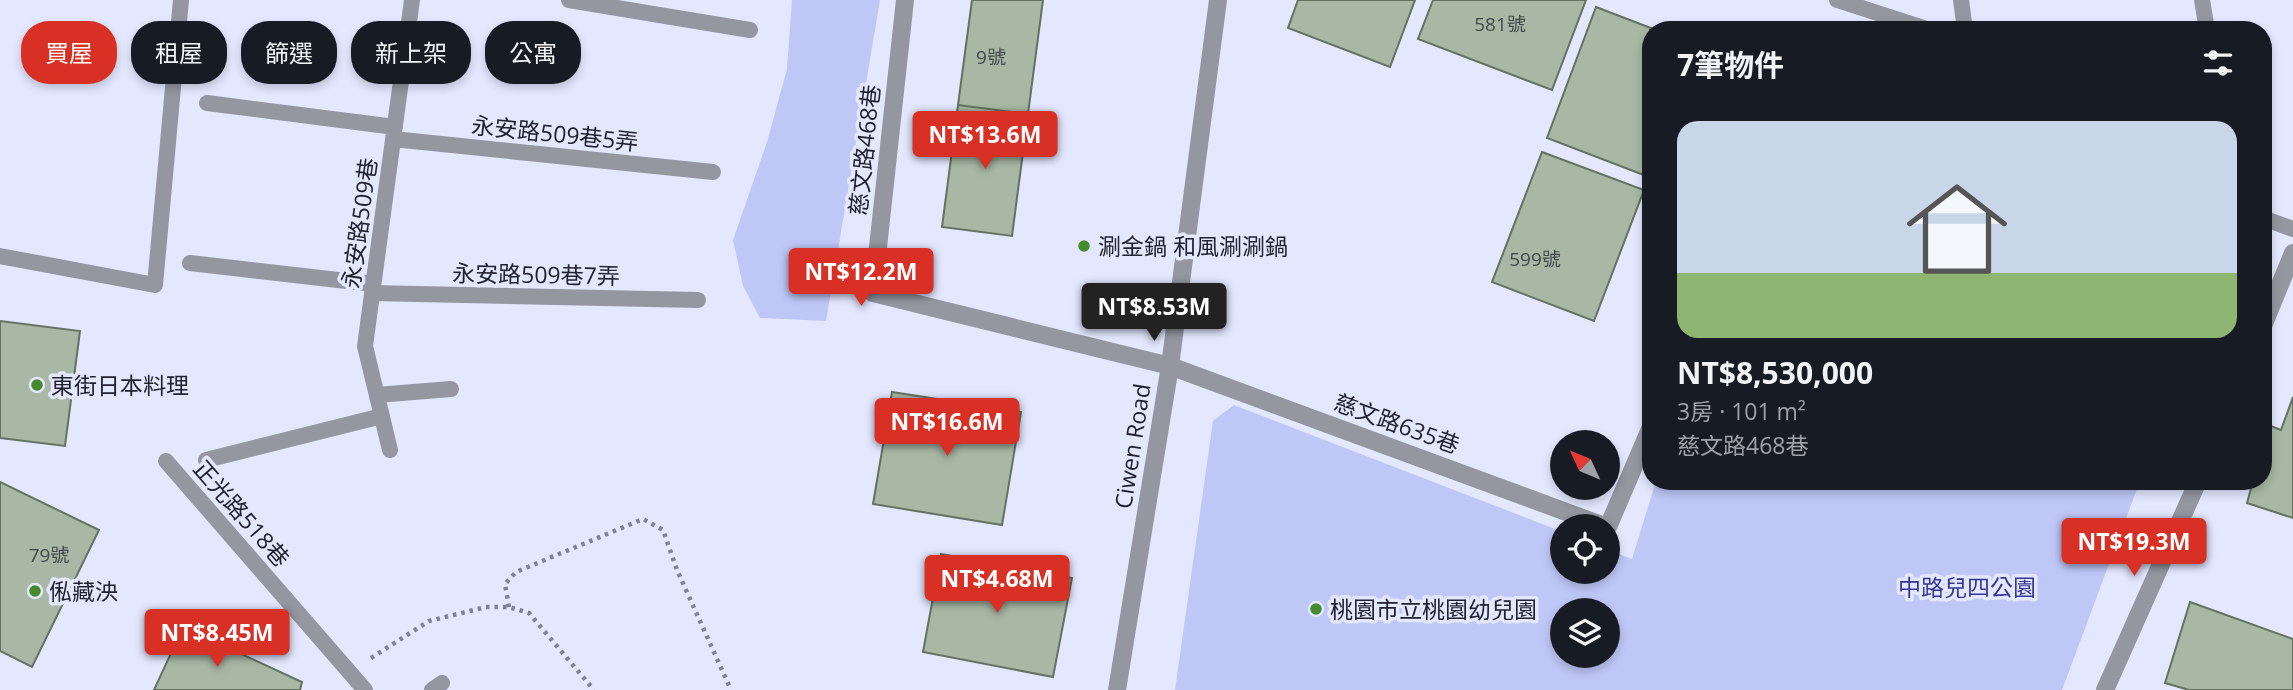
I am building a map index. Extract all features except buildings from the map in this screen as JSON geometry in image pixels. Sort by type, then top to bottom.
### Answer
[{"type":"street","name":"慈文路468巷","points":[[905,0],[873,293],[1170,366]]},
{"type":"street","name":"Ciwen Road","points":[[1116,690],[1170,366],[1218,0]]},
{"type":"street","points":[[2272,304],[2293,253]]},
{"type":"street","name":"慈文路635巷","points":[[1170,366],[1573,514]]},
{"type":"street","name":"慈文路635巷","points":[[1614,514],[1642,448]]},
{"type":"street","points":[[2105,690],[2194,490]]},
{"type":"lane","points":[[0,256],[155,285],[181,0]]},
{"type":"lane","name":"永安路509巷","points":[[390,450],[365,346],[412,0]]},
{"type":"lane","points":[[569,0],[750,30]]},
{"type":"lane","points":[[1838,0],[1902,21]]},
{"type":"lane","points":[[1961,0],[1964,21]]},
{"type":"lane","points":[[2202,0],[2206,21]]},
{"type":"lane","name":"永安路509巷5弄","points":[[207,103],[394,133],[713,172]]},
{"type":"lane","points":[[2272,221],[2293,229]]},
{"type":"lane","name":"永安路509巷7弄","points":[[190,263],[373,288],[698,300]]},
{"type":"lane","points":[[377,395],[450,389]]},
{"type":"lane","points":[[206,460],[382,416]]},
{"type":"lane","name":"正光路518巷","points":[[166,461],[365,690]]},
{"type":"path","points":[[509,607],[505,584],[516,572],[643,519],[663,530],[677,570],[732,690]]},
{"type":"path","points":[[349,671],[429,621],[486,607],[509,607],[529,613],[594,690]]},
{"type":"green space","points":[[792,0],[880,0],[826,321],[760,318],[743,286],[733,240],[767,142],[787,69]]},
{"type":"green space","name":"中路兒四公園","points":[[1234,405],[1550,527],[1550,584],[1620,584],[1620,554],[1632,559],[1653,490],[2137,490],[2062,690],[1175,690],[1213,421]]},
{"type":"place","name":"涮金鍋 和風涮涮鍋","points":[[1084,246]]},
{"type":"place","name":"東街日本料理","points":[[37,385]]},
{"type":"place","name":"俬藏泱","points":[[35,591]]},
{"type":"place","name":"桃園市立桃園幼兒園","points":[[1316,609]]}]
